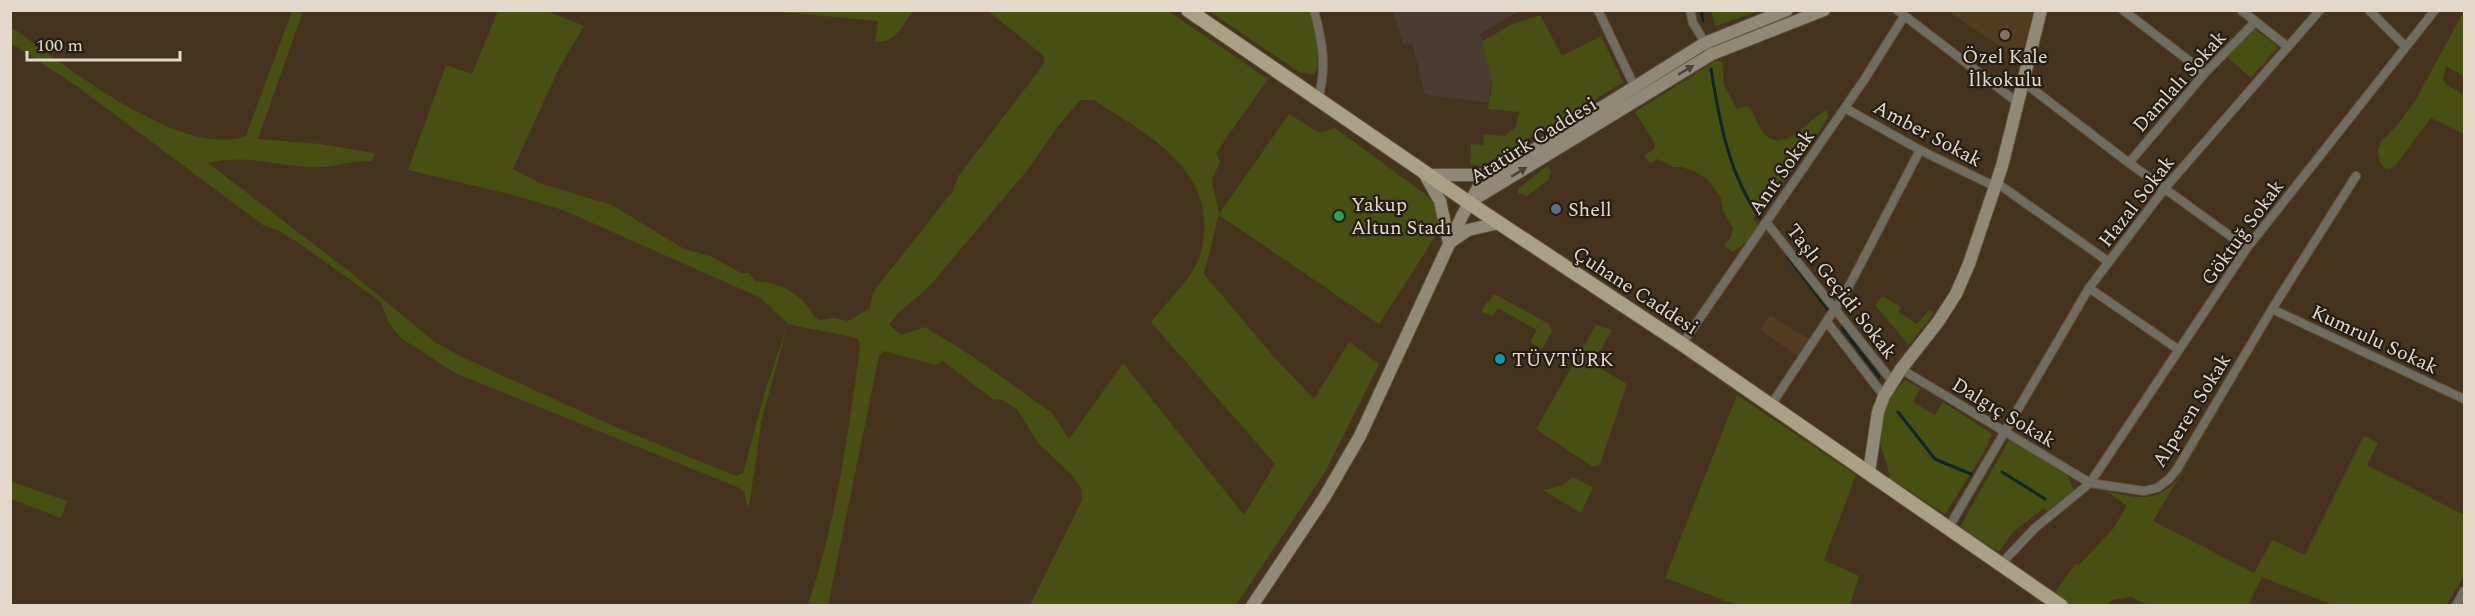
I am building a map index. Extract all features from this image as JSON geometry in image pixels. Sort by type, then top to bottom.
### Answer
[{"type":"main road","name":"Çuhane Caddesi","points":[[1188,10],[1499,223],[1682,344],[2002,563],[2061,606]]},
{"type":"main road","name":"Atatürk Caddesi","points":[[1470,203],[1481,183],[1492,175],[1709,49],[1787,10]]},
{"type":"main road","name":"Atatürk Caddesi","points":[[1709,49],[1824,10]]},
{"type":"main road","points":[[1869,472],[1878,412],[1884,396],[1892,381],[1938,322],[1956,294],[1976,247],[1996,185],[2041,10]]},
{"type":"main road","name":"Atatürk Caddesi","points":[[1470,203],[1637,92]]},
{"type":"main road","points":[[1449,243],[1440,201],[1426,173],[1492,175]]},
{"type":"main road","points":[[1252,606],[1324,498],[1360,436],[1449,243],[1470,203]]},
{"type":"main road","points":[[1449,243],[1477,226],[1499,223]]},
{"type":"street","points":[[1314,10],[1324,54],[1324,77],[1318,100]]},
{"type":"street","points":[[1598,10],[1637,92]]},
{"type":"street","points":[[1690,10],[1693,23],[1709,49]]},
{"type":"street","points":[[1897,10],[1904,18],[2017,102]]},
{"type":"street","points":[[2123,10],[2205,73]]},
{"type":"street","points":[[2241,10],[2288,47]]},
{"type":"street","name":"Hazal Sokak","points":[[1949,527],[2089,288],[2165,188],[2320,10]]},
{"type":"street","points":[[2369,10],[2405,46]]},
{"type":"street","name":"Göktuğ Sokak","points":[[2090,483],[2247,248],[2434,10]]},
{"type":"street","name":"Anıt Sokak","points":[[1682,344],[1845,108],[1904,18]]},
{"type":"street","name":"Damlalı Sokak","points":[[2129,163],[2205,73],[2255,22]]},
{"type":"street","points":[[2022,81],[2129,163],[2247,248]]},
{"type":"street","name":"Amber Sokak","points":[[1845,108],[1920,150],[1996,185],[2109,261]]},
{"type":"street","points":[[1771,405],[1835,310],[1920,150]]},
{"type":"street","name":"Alperen Sokak","points":[[2090,483],[2144,491],[2157,488],[2169,479],[2272,309],[2356,177]]},
{"type":"street","name":"Taşlı Geçidi Sokak","points":[[1766,222],[1892,381]]},
{"type":"street","points":[[2089,288],[2179,350]]},
{"type":"street","name":"Kumrulu Sokak","points":[[2272,309],[2464,399]]},
{"type":"street","points":[[1827,322],[1884,396]]},
{"type":"street","name":"Dalgıç Sokak","points":[[1901,369],[2090,483]]},
{"type":"street","points":[[2002,563],[2035,528],[2090,483]]},
{"type":"street","points":[[2456,606],[2464,591]]},
{"type":"shaded area","points":[[1393,11],[1519,11],[1480,34],[1491,75],[1489,103],[1425,95],[1412,43],[1403,44]]},
{"type":"shaded area","name":"Özel Kale İlkokulu","points":[[1948,11],[2033,11],[2020,60]]},
{"type":"shaded area","points":[[1770,315],[1810,340],[1799,357],[1760,330]]},
{"type":"green space","points":[[1711,10],[1760,10],[1760,11],[1715,26]]},
{"type":"green space","points":[[292,11],[303,11],[258,139],[320,144],[375,153],[372,161],[316,167],[235,159],[208,163],[350,272],[436,343],[611,425],[736,476],[743,473],[766,388],[788,324],[762,418],[749,507],[745,501],[745,492],[737,487],[455,373],[401,338],[389,323],[380,301],[280,231],[263,225],[78,87],[11,43],[10,26],[123,104],[156,121],[189,134],[219,140],[246,136]]},
{"type":"green space","points":[[498,11],[547,11],[584,26],[559,68],[513,169],[539,183],[612,205],[684,249],[710,256],[741,273],[749,273],[756,282],[770,283],[784,288],[803,301],[819,320],[833,318],[848,321],[870,308],[873,292],[952,192],[959,175],[1044,64],[1044,56],[988,11],[1168,11],[1268,79],[1216,153],[1220,162],[1212,180],[1219,214],[1289,114],[1319,133],[1335,128],[1430,198],[1437,213],[1435,237],[1379,324],[1219,215],[1204,274],[1273,356],[1314,399],[1349,342],[1379,364],[1325,472],[1236,605],[1030,605],[1082,500],[1081,488],[1071,474],[1038,443],[1017,409],[1000,399],[994,400],[943,361],[935,365],[884,351],[879,356],[828,605],[808,605],[834,509],[860,345],[858,339],[788,324],[761,298],[563,210],[513,195],[408,170],[446,65],[472,74]],"holes":[[[1080,100],[1094,100],[1152,138],[1170,153],[1185,170],[1196,188],[1203,209],[1204,233],[1200,256],[1185,282],[1151,322],[1275,464],[1244,515],[1123,363],[1069,439],[1052,413],[978,360],[925,327],[901,335],[889,325],[899,312],[928,288],[1029,168],[1058,126]]]},
{"type":"green space","points":[[771,11],[913,11],[893,37],[882,42],[875,42],[878,21]]},
{"type":"green space","points":[[1209,11],[1310,11],[1319,51],[1314,75],[1299,72]]},
{"type":"green space","points":[[2464,11],[2464,76],[2446,66],[2443,79],[2447,85],[2464,93],[2464,134],[2431,118],[2395,166],[2389,169],[2384,168],[2378,152],[2380,143],[2415,101]]},
{"type":"green space","points":[[1540,15],[1562,56],[1601,36],[1623,82],[1482,166],[1470,164],[1471,144],[1483,145],[1484,134],[1504,136],[1516,127],[1519,112],[1488,109],[1492,83],[1482,41],[1513,24]]},
{"type":"green space","points":[[2254,29],[2275,44],[2277,48],[2251,78],[2227,57]]},
{"type":"green space","points":[[1717,60],[1722,63],[1724,86],[1737,109],[1746,106],[1750,108],[1764,133],[1771,139],[1779,141],[1787,138],[1827,110],[1828,117],[1770,202],[1753,218],[1760,227],[1741,247],[1732,252],[1724,245],[1731,237],[1733,228],[1723,210],[1721,198],[1707,179],[1694,171],[1673,167],[1657,159],[1651,163],[1644,156],[1654,149],[1655,144],[1635,112]]},
{"type":"green space","points":[[1547,166],[1551,171],[1548,180],[1527,196],[1518,193],[1518,189]]},
{"type":"green space","points":[[1494,294],[1549,324],[1552,331],[1542,349],[1530,342],[1537,330],[1498,308],[1493,316],[1482,313],[1482,309]]},
{"type":"green space","points":[[1882,296],[1901,307],[1898,312],[1917,324],[1929,310],[1934,313],[1909,345],[1875,305]]},
{"type":"green space","points":[[1596,325],[1612,330],[1593,364],[1627,384],[1600,464],[1593,467],[1536,429]]},
{"type":"green space","points":[[1905,380],[1920,388],[1913,402],[1935,415],[1943,402],[1992,434],[1984,452],[1945,514],[1889,478],[1879,435],[1881,420],[1895,391]]},
{"type":"green space","points":[[2233,387],[2153,521],[2254,573],[2272,540],[2305,555],[2364,436],[2378,443],[2367,465],[2464,515],[2464,576],[2446,605],[2332,605],[2262,577],[2248,605],[2147,605],[2131,597],[2112,600],[2107,605],[2071,605],[2059,600],[2056,591],[2075,564],[2079,565],[2113,529],[2127,506],[2107,491],[2127,496],[2145,497],[2153,496],[2169,487],[2177,479]]},
{"type":"green space","points":[[1737,395],[1856,475],[1824,560],[1859,576],[1850,605],[1737,605],[1665,578]]},
{"type":"green space","points":[[2009,440],[2067,475],[2074,490],[2047,511],[2044,508],[2012,533],[1999,552],[1960,527]]},
{"type":"green space","points":[[1573,477],[1593,487],[1581,513],[1543,490],[1563,485]]},
{"type":"green space","points":[[10,481],[67,501],[61,518],[11,499]]},
{"type":"waterway","points":[[1701,10],[1703,21]]},
{"type":"waterway","points":[[1711,69],[1722,127],[1733,166],[1749,202],[1760,218]]},
{"type":"waterway","points":[[1788,257],[1829,311]]},
{"type":"waterway","points":[[1842,328],[1879,377]]},
{"type":"waterway","points":[[1898,412],[1935,459],[1971,474]]},
{"type":"waterway","points":[[2002,472],[2045,499]]},
{"type":"place","name":"Özel Kale İlkokulu","points":[[2005,35]]},
{"type":"place","name":"Shell","points":[[1556,209]]},
{"type":"place","name":"Yakup Altun Stadı","points":[[1339,216]]},
{"type":"place","name":"TÜVTÜRK","points":[[1500,359]]}]
